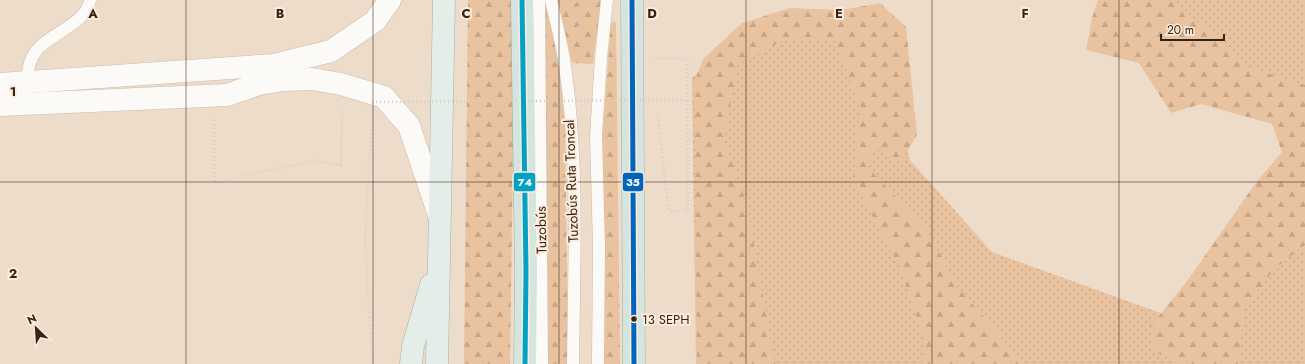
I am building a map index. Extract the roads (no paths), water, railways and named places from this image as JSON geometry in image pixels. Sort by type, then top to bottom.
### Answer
[{"type":"highway","points":[[522,0],[526,364]]},
{"type":"highway","points":[[631,4],[634,364]]},
{"type":"main road","points":[[437,364],[444,0]]},
{"type":"main road","points":[[411,364],[414,346],[439,257]]},
{"type":"street","points":[[0,84],[281,63],[331,51],[375,21],[390,0]]},
{"type":"street","points":[[0,105],[227,95],[259,84],[284,80],[312,79],[341,84],[384,97],[409,126],[440,219]]},
{"type":"lane","points":[[26,82],[29,67],[37,50],[79,19],[90,0]]},
{"type":"lane","name":"Tuzobús","points":[[539,0],[542,364]]},
{"type":"lane","name":"Tuzobús Ruta Troncal","points":[[551,0],[565,66],[574,183],[573,364]]},
{"type":"lane","name":"Tuzobús Ruta Troncal","points":[[598,364],[596,136],[601,58],[607,0]]},
{"type":"lane","points":[[625,364],[631,4]]},
{"type":"place","name":"13 SEPH","points":[[634,319]]}]
